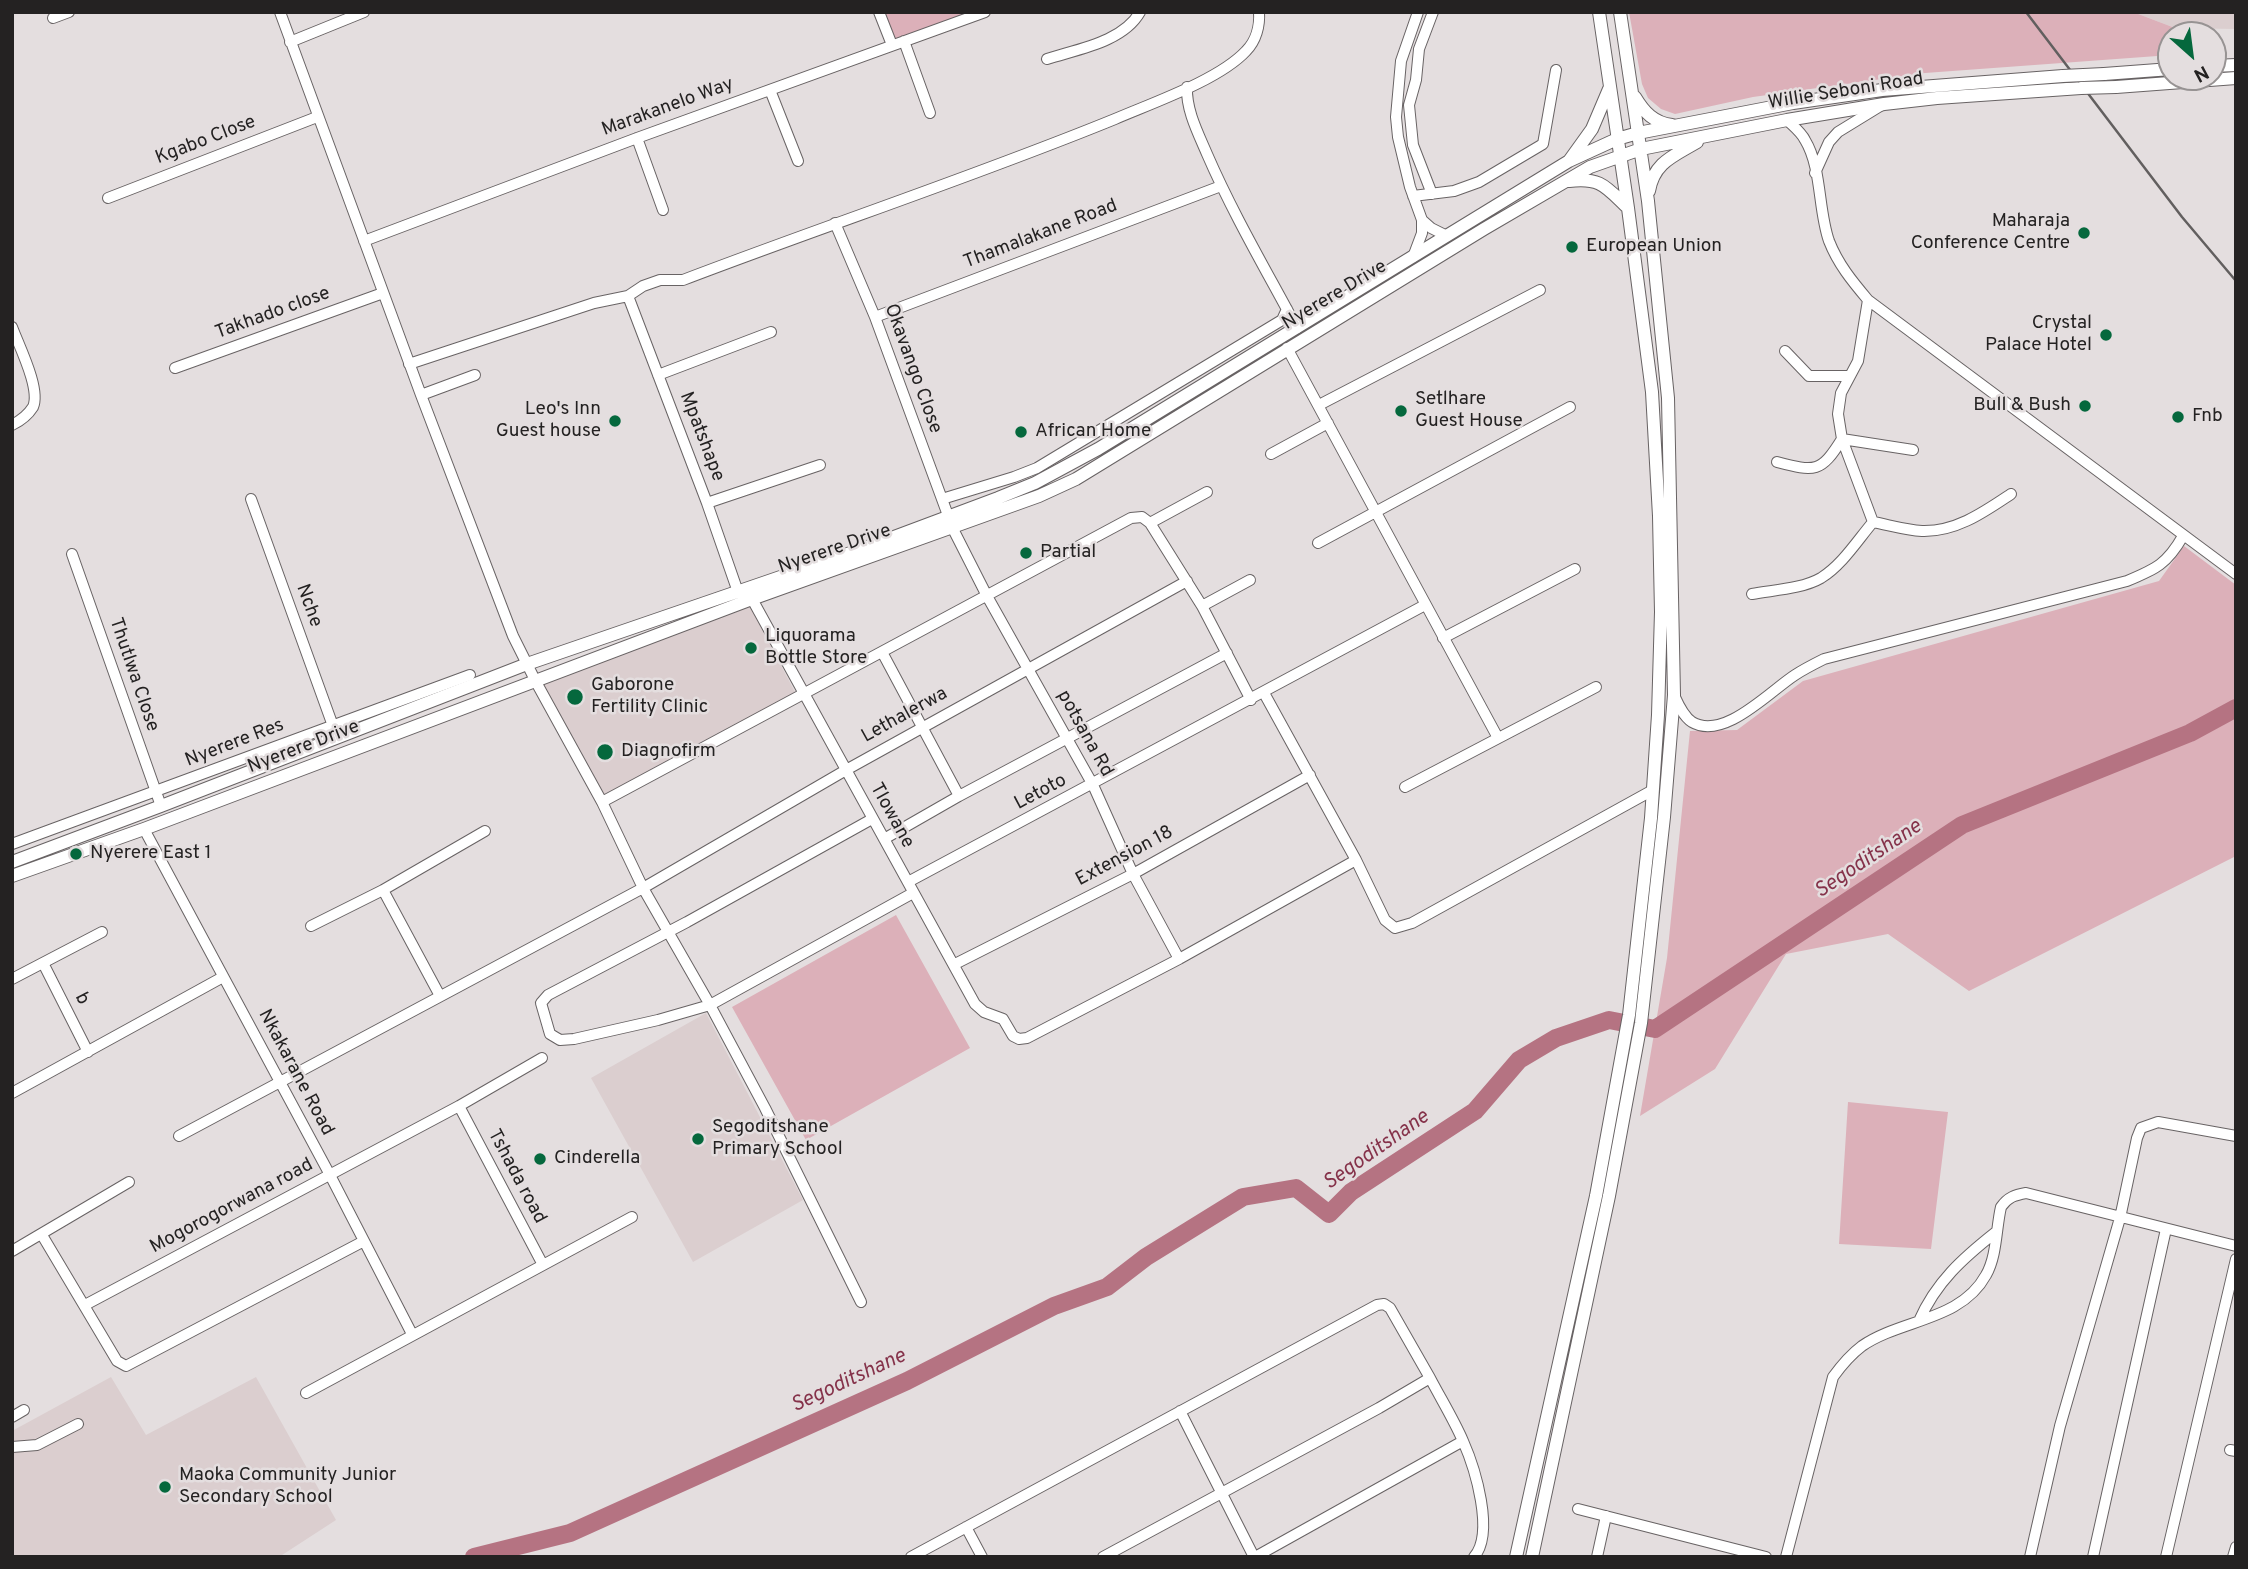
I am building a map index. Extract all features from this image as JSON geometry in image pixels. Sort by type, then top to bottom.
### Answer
[{"type":"main road","points":[[1517,1557],[1596,1196],[1629,1016],[1653,790],[1658,715],[1661,612],[1652,392],[1599,12]]},
{"type":"main road","points":[[1532,1557],[1609,1196],[1641,1023],[1664,817],[1674,695],[1668,398],[1648,201],[1620,12]]},
{"type":"main road","name":"Willie Seboni Road","points":[[1617,139],[1793,103],[1882,90],[2157,70]]},
{"type":"main road","name":"Willie Seboni Road","points":[[1621,156],[1641,149],[1787,120],[1884,104],[2236,78]]},
{"type":"main road","points":[[1569,161],[1592,129],[1609,89]]},
{"type":"main road","points":[[1632,91],[1642,108],[1659,123],[1670,125],[1699,122]]},
{"type":"main road","points":[[1648,201],[1653,174],[1670,158],[1703,138]]},
{"type":"main road","name":"Nyerere Drive","points":[[12,876],[536,682],[950,523],[1035,484],[1297,328],[1569,161],[1617,139]]},
{"type":"main road","name":"Nyerere Drive","points":[[12,862],[527,664],[950,523],[1009,509],[1076,479],[1562,182],[1590,167],[1621,156]]},
{"type":"main road","points":[[1562,182],[1586,179],[1594,181],[1610,190],[1628,208]]},
{"type":"street","points":[[53,18],[69,12]]},
{"type":"street","points":[[280,12],[409,364],[513,636],[603,802],[643,887],[765,1108],[861,1302]]},
{"type":"street","points":[[290,42],[364,12]]},
{"type":"street","points":[[878,12],[892,45]]},
{"type":"street","name":"Marakanelo Way","points":[[364,242],[637,138],[985,12]]},
{"type":"street","points":[[1047,60],[1128,28],[1140,12]]},
{"type":"street","points":[[409,364],[594,303],[628,296],[643,286],[660,280],[683,280],[1026,155],[1214,75],[1246,52],[1256,38],[1259,12]]},
{"type":"street","points":[[1413,257],[1422,233],[1422,220],[1398,137],[1396,117],[1401,61],[1418,12]]},
{"type":"street","points":[[1432,194],[1413,145],[1409,105],[1416,80],[1419,49],[1433,12]]},
{"type":"street","points":[[904,41],[930,113]]},
{"type":"street","points":[[1413,196],[1454,191],[1479,182],[1543,144],[1556,70]]},
{"type":"street","points":[[1187,87],[1186,100],[1221,186],[1297,328]]},
{"type":"street","points":[[770,90],[798,161]]},
{"type":"street","points":[[1815,173],[1829,142],[1838,132],[1884,104]]},
{"type":"street","name":"Kgabo Close","points":[[108,198],[317,117]]},
{"type":"street","points":[[1787,120],[1806,142],[1829,239],[1839,262],[1868,300],[2236,574]]},
{"type":"street","points":[[637,138],[663,210]]},
{"type":"street","name":"Thamalakane Road","points":[[875,317],[1221,186]]},
{"type":"street","points":[[1422,220],[1430,228],[1447,236]]},
{"type":"street","name":"Okavango Close","points":[[835,223],[875,317],[950,523]]},
{"type":"street","points":[[1318,405],[1540,290]]},
{"type":"street","name":"Takhado close","points":[[175,368],[383,293]]},
{"type":"street","name":"Mpatshape","points":[[628,296],[738,592]]},
{"type":"street","points":[[1868,300],[1858,361],[1839,403],[1842,439],[1873,522]]},
{"type":"street","points":[[942,499],[1037,468],[1282,320],[1287,309]]},
{"type":"street","points":[[12,327],[33,383],[35,396],[33,406],[23,418],[12,425]]},
{"type":"street","points":[[658,375],[771,332]]},
{"type":"street","points":[[1287,348],[1498,738]]},
{"type":"street","points":[[1785,351],[1809,376],[1849,376]]},
{"type":"street","points":[[421,395],[475,375]]},
{"type":"street","points":[[1318,543],[1570,407]]},
{"type":"street","points":[[1271,454],[1328,423]]},
{"type":"street","points":[[1842,439],[1913,450]]},
{"type":"street","points":[[1777,463],[1806,470],[1820,466],[1829,460],[1842,439]]},
{"type":"street","points":[[707,503],[820,465]]},
{"type":"street","points":[[1150,523],[1206,492]]},
{"type":"street","points":[[1873,522],[1921,531],[1945,529],[1976,517],[2011,494]]},
{"type":"street","name":"Nche","points":[[251,499],[333,726]]},
{"type":"street","points":[[603,802],[1131,518],[1142,517],[1150,523],[1202,606],[1251,700]]},
{"type":"street","points":[[1752,594],[1821,578],[1840,561],[1873,522]]},
{"type":"street","name":"potsana Rd","points":[[950,523],[987,596],[1093,785],[1133,874],[1180,959]]},
{"type":"street","points":[[1674,695],[1687,718],[1693,722],[1709,726],[1725,723],[1743,715],[1796,674],[1824,659],[2127,581],[2162,565],[2172,555],[2183,536]]},
{"type":"street","name":"Thutlwa Close","points":[[72,554],[161,806]]},
{"type":"street","points":[[1443,638],[1575,569]]},
{"type":"street","points":[[1202,606],[1250,580]]},
{"type":"street","name":"Lethalerwa","points":[[179,1136],[643,887],[923,726],[1187,581]]},
{"type":"street","name":"Tlowane","points":[[752,599],[979,1009],[1003,1019],[1013,1036],[1019,1039],[1027,1038],[1180,959]]},
{"type":"street","name":"Letoto","points":[[669,932],[542,1000],[542,1011],[550,1034],[559,1040],[574,1039],[710,1005],[1093,785],[1425,606]]},
{"type":"street","points":[[882,652],[960,796]]},
{"type":"street","points":[[884,839],[1227,653]]},
{"type":"street","name":"Nyerere Res","points":[[12,844],[470,675]]},
{"type":"street","points":[[1405,787],[1596,687]]},
{"type":"street","points":[[1264,693],[1356,860],[1385,920],[1395,928],[1401,928],[1653,790]]},
{"type":"street","name":"Extension 18","points":[[954,964],[1133,874],[1310,775]]},
{"type":"street","points":[[669,932],[872,819]]},
{"type":"street","name":"Nkakarane Road","points":[[144,829],[330,1175],[412,1334]]},
{"type":"street","points":[[311,926],[383,890],[485,831]]},
{"type":"street","points":[[1180,959],[1356,860]]},
{"type":"street","points":[[383,890],[440,996]]},
{"type":"street","points":[[12,979],[102,932]]},
{"type":"street","name":"b","points":[[43,962],[88,1052]]},
{"type":"street","points":[[12,1093],[223,977]]},
{"type":"street","name":"Mogorogorwana road","points":[[85,1305],[459,1106],[542,1058]]},
{"type":"street","name":"Tshada road","points":[[459,1106],[543,1265]]},
{"type":"street","points":[[2031,1557],[2060,1426],[2120,1218],[2141,1128],[2158,1122],[2236,1136]]},
{"type":"street","points":[[12,1251],[129,1182]]},
{"type":"street","points":[[1786,1557],[1833,1377],[1846,1360],[1863,1345],[1945,1313],[1979,1286],[1990,1264],[2001,1207],[2006,1200],[2026,1193],[2236,1246]]},
{"type":"street","points":[[306,1393],[632,1217]]},
{"type":"street","points":[[2093,1557],[2166,1229]]},
{"type":"street","points":[[1919,1321],[1939,1283],[1957,1263],[1996,1232]]},
{"type":"street","points":[[42,1235],[121,1365],[130,1365],[364,1241]]},
{"type":"street","points":[[2166,1557],[2236,1259]]},
{"type":"street","points":[[911,1557],[1377,1305],[1384,1304],[1390,1308],[1463,1441],[1483,1515],[1480,1550],[1474,1557]]},
{"type":"street","points":[[1103,1557],[1430,1378]]},
{"type":"street","points":[[12,1417],[24,1410]]},
{"type":"street","points":[[1180,1411],[1255,1557],[1463,1441]]},
{"type":"street","points":[[12,1447],[37,1445],[78,1424]]},
{"type":"street","points":[[1578,1509],[1766,1557]]},
{"type":"street","points":[[1597,1557],[1606,1516]]},
{"type":"street","points":[[966,1527],[982,1557]]},
{"type":"street","points":[[2233,1557],[2236,1547]]},
{"type":"shaded area","points":[[880,12],[982,12],[892,45]]},
{"type":"shaded area","points":[[1629,12],[2133,12],[2157,21],[2157,56],[1925,73],[1753,97],[1675,114],[1661,109],[1648,98],[1642,84]]},
{"type":"shaded area","points":[[2133,12],[2236,12],[2236,29],[2227,29],[2227,21],[2157,21]]},
{"type":"shaded area","points":[[2184,546],[2236,585],[2236,856],[1969,991],[1888,934],[1786,954],[1715,1069],[1640,1116],[1667,958],[1690,731],[1737,730],[1803,681],[2159,581]]},
{"type":"shaded area","points":[[748,603],[796,694],[597,801],[537,679]]},
{"type":"shaded area","points":[[896,915],[970,1048],[806,1140],[732,1007]]},
{"type":"shaded area","name":"Segoditshane Primary School","points":[[706,1013],[803,1200],[693,1262],[591,1078]]},
{"type":"shaded area","points":[[1848,1102],[1948,1112],[1931,1249],[1839,1244]]},
{"type":"shaded area","name":"Maoka Community Junior Secondary School","points":[[111,1377],[146,1435],[256,1377],[336,1520],[279,1557],[12,1557],[12,1431]]},
{"type":"waterway","name":"Segoditshane","points":[[474,1557],[570,1533],[907,1381],[1054,1306],[1107,1287],[1146,1257],[1243,1197],[1296,1188],[1329,1214],[1351,1192],[1475,1111],[1519,1060],[1556,1038],[1609,1020],[1655,1029],[1962,825],[2190,733],[2236,708]]},
{"type":"railway","points":[[2026,12],[2182,217],[2236,281]]},
{"type":"place","name":"Maharaja Conference Centre","points":[[2084,233]]},
{"type":"place","name":"European Union","points":[[1572,247]]},
{"type":"place","name":"Crystal Palace Hotel","points":[[2106,335]]},
{"type":"place","name":"Bull & Bush","points":[[2085,406]]},
{"type":"place","name":"Setlhare Guest House","points":[[1401,411]]},
{"type":"place","name":"Fnb","points":[[2178,417]]},
{"type":"place","name":"Leo's Inn Guest house","points":[[615,421]]},
{"type":"place","name":"African Home","points":[[1021,432]]},
{"type":"place","name":"Partial","points":[[1026,553]]},
{"type":"place","name":"Liquorama Bottle Store","points":[[751,648]]},
{"type":"place","name":"Gaborone Fertility Clinic","points":[[575,697]]},
{"type":"place","name":"Diagnofirm","points":[[605,752]]},
{"type":"place","name":"Nyerere East 1","points":[[76,854]]},
{"type":"place","name":"Segoditshane Primary School","points":[[698,1139]]},
{"type":"place","name":"Cinderella","points":[[540,1159]]},
{"type":"place","name":"Maoka Community Junior Secondary School","points":[[165,1487]]}]
